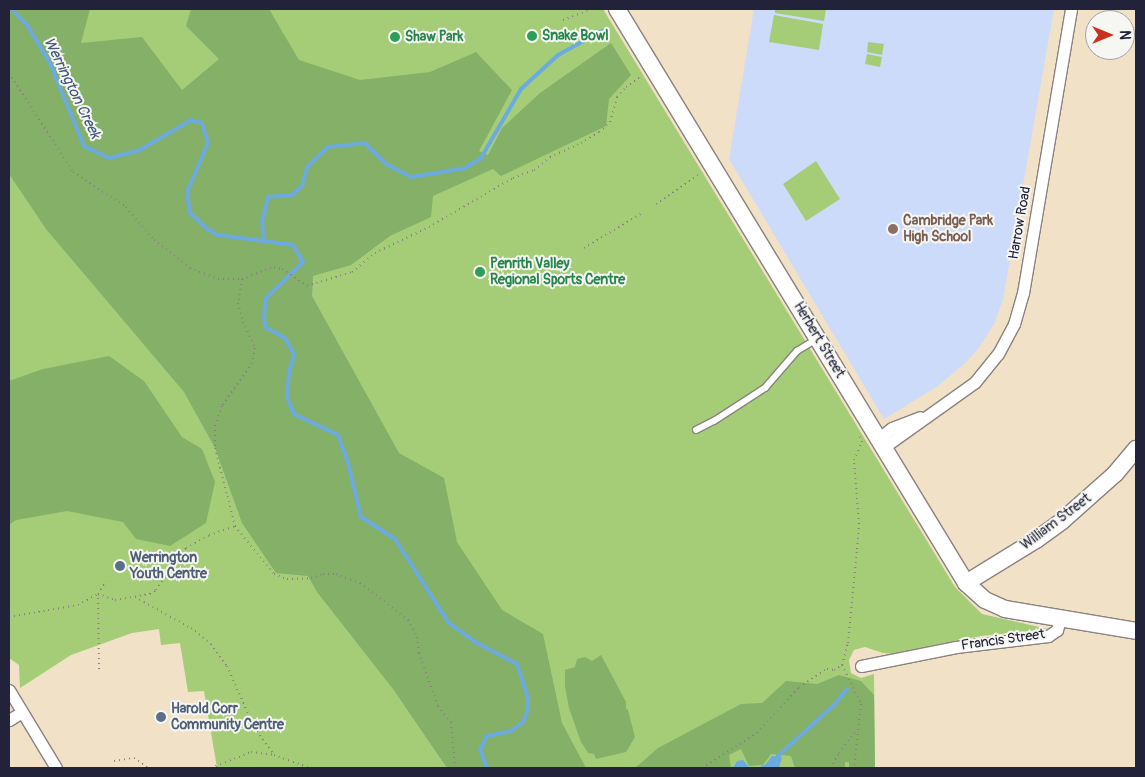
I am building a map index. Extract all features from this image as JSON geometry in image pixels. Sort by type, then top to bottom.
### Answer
[{"type":"street","name":"Herbert Street","points":[[617,9],[879,437],[966,583],[990,604],[1060,619]]},
{"type":"street","name":"Harrow Road","points":[[879,437],[895,427],[935,410],[967,388],[989,366],[1008,338],[1020,308],[1071,9]]},
{"type":"street","name":"William Street","points":[[966,583],[1036,540],[1062,521],[1102,486],[1136,449]]},
{"type":"street","name":"Francis Street","points":[[861,666],[956,647],[1048,636],[1057,630],[1060,619],[1136,631]]},
{"type":"street","points":[[9,690],[56,768]]},
{"type":"street","points":[[9,720],[22,712]]},
{"type":"lane","points":[[696,430],[714,421],[765,388],[797,351],[818,338]]},
{"type":"path","points":[[563,20],[592,9]]},
{"type":"path","points":[[9,73],[73,172],[126,207],[154,240],[190,268],[218,279],[242,279],[274,267],[282,269],[307,286],[352,272],[375,253],[429,227],[513,178],[534,170],[550,157],[599,132],[610,122],[617,97],[626,87],[654,69]]},
{"type":"path","points":[[656,204],[700,174]]},
{"type":"path","points":[[584,248],[642,213]]},
{"type":"path","points":[[242,279],[238,303],[243,322],[255,348],[252,362],[222,406],[215,425],[215,448],[235,526],[274,574],[287,579],[336,574],[360,583],[408,620],[417,637],[419,653],[438,706],[451,722],[455,768]]},
{"type":"path","points":[[702,768],[757,733],[799,687],[827,669],[834,670],[842,664],[848,643],[859,524],[854,460],[862,442],[858,436],[879,437]]},
{"type":"path","points":[[98,594],[115,600],[150,594],[156,590],[186,548],[209,535],[235,526]]},
{"type":"path","points":[[9,617],[78,604],[98,594],[106,581]]},
{"type":"path","points":[[98,594],[99,669]]},
{"type":"path","points":[[135,597],[191,628],[211,644],[227,666],[254,727],[274,754]]},
{"type":"path","points":[[842,664],[860,704],[854,768]]},
{"type":"path","points":[[830,768],[857,730]]},
{"type":"path","points":[[211,768],[251,752],[274,754],[309,768]]},
{"type":"path","points":[[114,761],[134,758],[148,768]]},
{"type":"shaded area","name":"Cambridge Park High School","points":[[754,9],[1054,9],[1003,299],[994,324],[979,348],[965,363],[938,386],[884,419],[729,159]]},
{"type":"green space","points":[[9,9],[603,9],[955,587],[982,614],[1048,629],[981,636],[894,654],[883,653],[865,647],[854,650],[849,660],[851,673],[861,678],[874,674],[875,768],[217,768],[204,691],[188,692],[180,643],[161,645],[159,629],[132,633],[71,655],[20,688],[19,665],[9,658]]},
{"type":"green space","points":[[9,9],[90,9],[81,43],[142,37],[182,90],[219,59],[186,26],[191,9],[269,9],[299,60],[360,80],[430,72],[476,52],[512,90],[479,151],[488,155],[502,128],[540,93],[611,43],[631,75],[609,99],[606,126],[501,176],[493,169],[433,196],[431,217],[390,236],[351,265],[313,276],[312,296],[399,453],[444,478],[457,542],[502,610],[543,634],[562,723],[586,768],[447,768],[393,689],[317,592],[308,576],[276,573],[242,523],[215,448],[184,392],[46,229],[9,174]]},
{"type":"green space","points":[[775,9],[826,9],[824,21],[775,13]]},
{"type":"green space","points":[[774,15],[823,24],[819,50],[769,42]]},
{"type":"green space","points":[[868,42],[884,44],[882,55],[867,52]]},
{"type":"green space","points":[[867,54],[882,57],[880,67],[865,64]]},
{"type":"green space","points":[[816,161],[840,199],[806,221],[783,184]]},
{"type":"green space","points":[[109,356],[144,381],[182,437],[202,449],[215,482],[206,523],[170,546],[136,539],[123,522],[67,511],[16,520],[9,525],[9,381],[43,369]]},
{"type":"green space","points":[[601,655],[626,702],[635,737],[626,752],[596,759],[594,754],[588,753],[581,742],[569,708],[565,687],[565,670],[575,667],[577,659],[585,657],[592,661]]},
{"type":"green space","points":[[839,675],[861,681],[874,695],[875,768],[849,768],[849,762],[845,762],[845,768],[795,768],[791,756],[771,754],[763,765],[749,766],[741,749],[729,755],[731,768],[635,768],[658,748],[741,704],[762,703],[786,681],[817,684]]},
{"type":"water","points":[[772,756],[782,757],[779,768],[758,768],[766,764]]},
{"type":"water","points":[[743,760],[749,767],[758,768],[733,768],[737,761]]},
{"type":"waterway","name":"Werrington Creek","points":[[12,9],[27,25],[50,63],[84,146],[109,158],[138,151],[191,120],[202,123],[208,143],[187,192],[190,213],[207,229],[218,235],[293,245],[303,262],[266,298],[264,315],[265,327],[285,338],[294,354],[289,373],[287,397],[294,414],[338,435],[348,463],[361,517],[395,539],[449,623],[477,643],[517,664],[528,697],[528,709],[523,722],[511,731],[487,736],[480,750],[487,768]]},
{"type":"waterway","points":[[264,242],[262,221],[268,197],[292,195],[302,186],[307,167],[328,147],[365,143],[386,164],[412,177],[465,168],[481,158],[521,89],[558,55],[602,31]]},
{"type":"waterway","points":[[773,768],[778,756],[834,705],[847,689]]},
{"type":"place","name":"Snake Bowl","points":[[532,36]]},
{"type":"place","name":"Shaw Park","points":[[395,37]]},
{"type":"place","name":"Cambridge Park High School","points":[[893,229]]},
{"type":"place","name":"Penrith Valley Regional Sports Centre","points":[[480,272]]},
{"type":"place","name":"Werrington Youth Centre","points":[[120,566]]},
{"type":"place","name":"Harold Corr Community Centre","points":[[161,717]]}]
